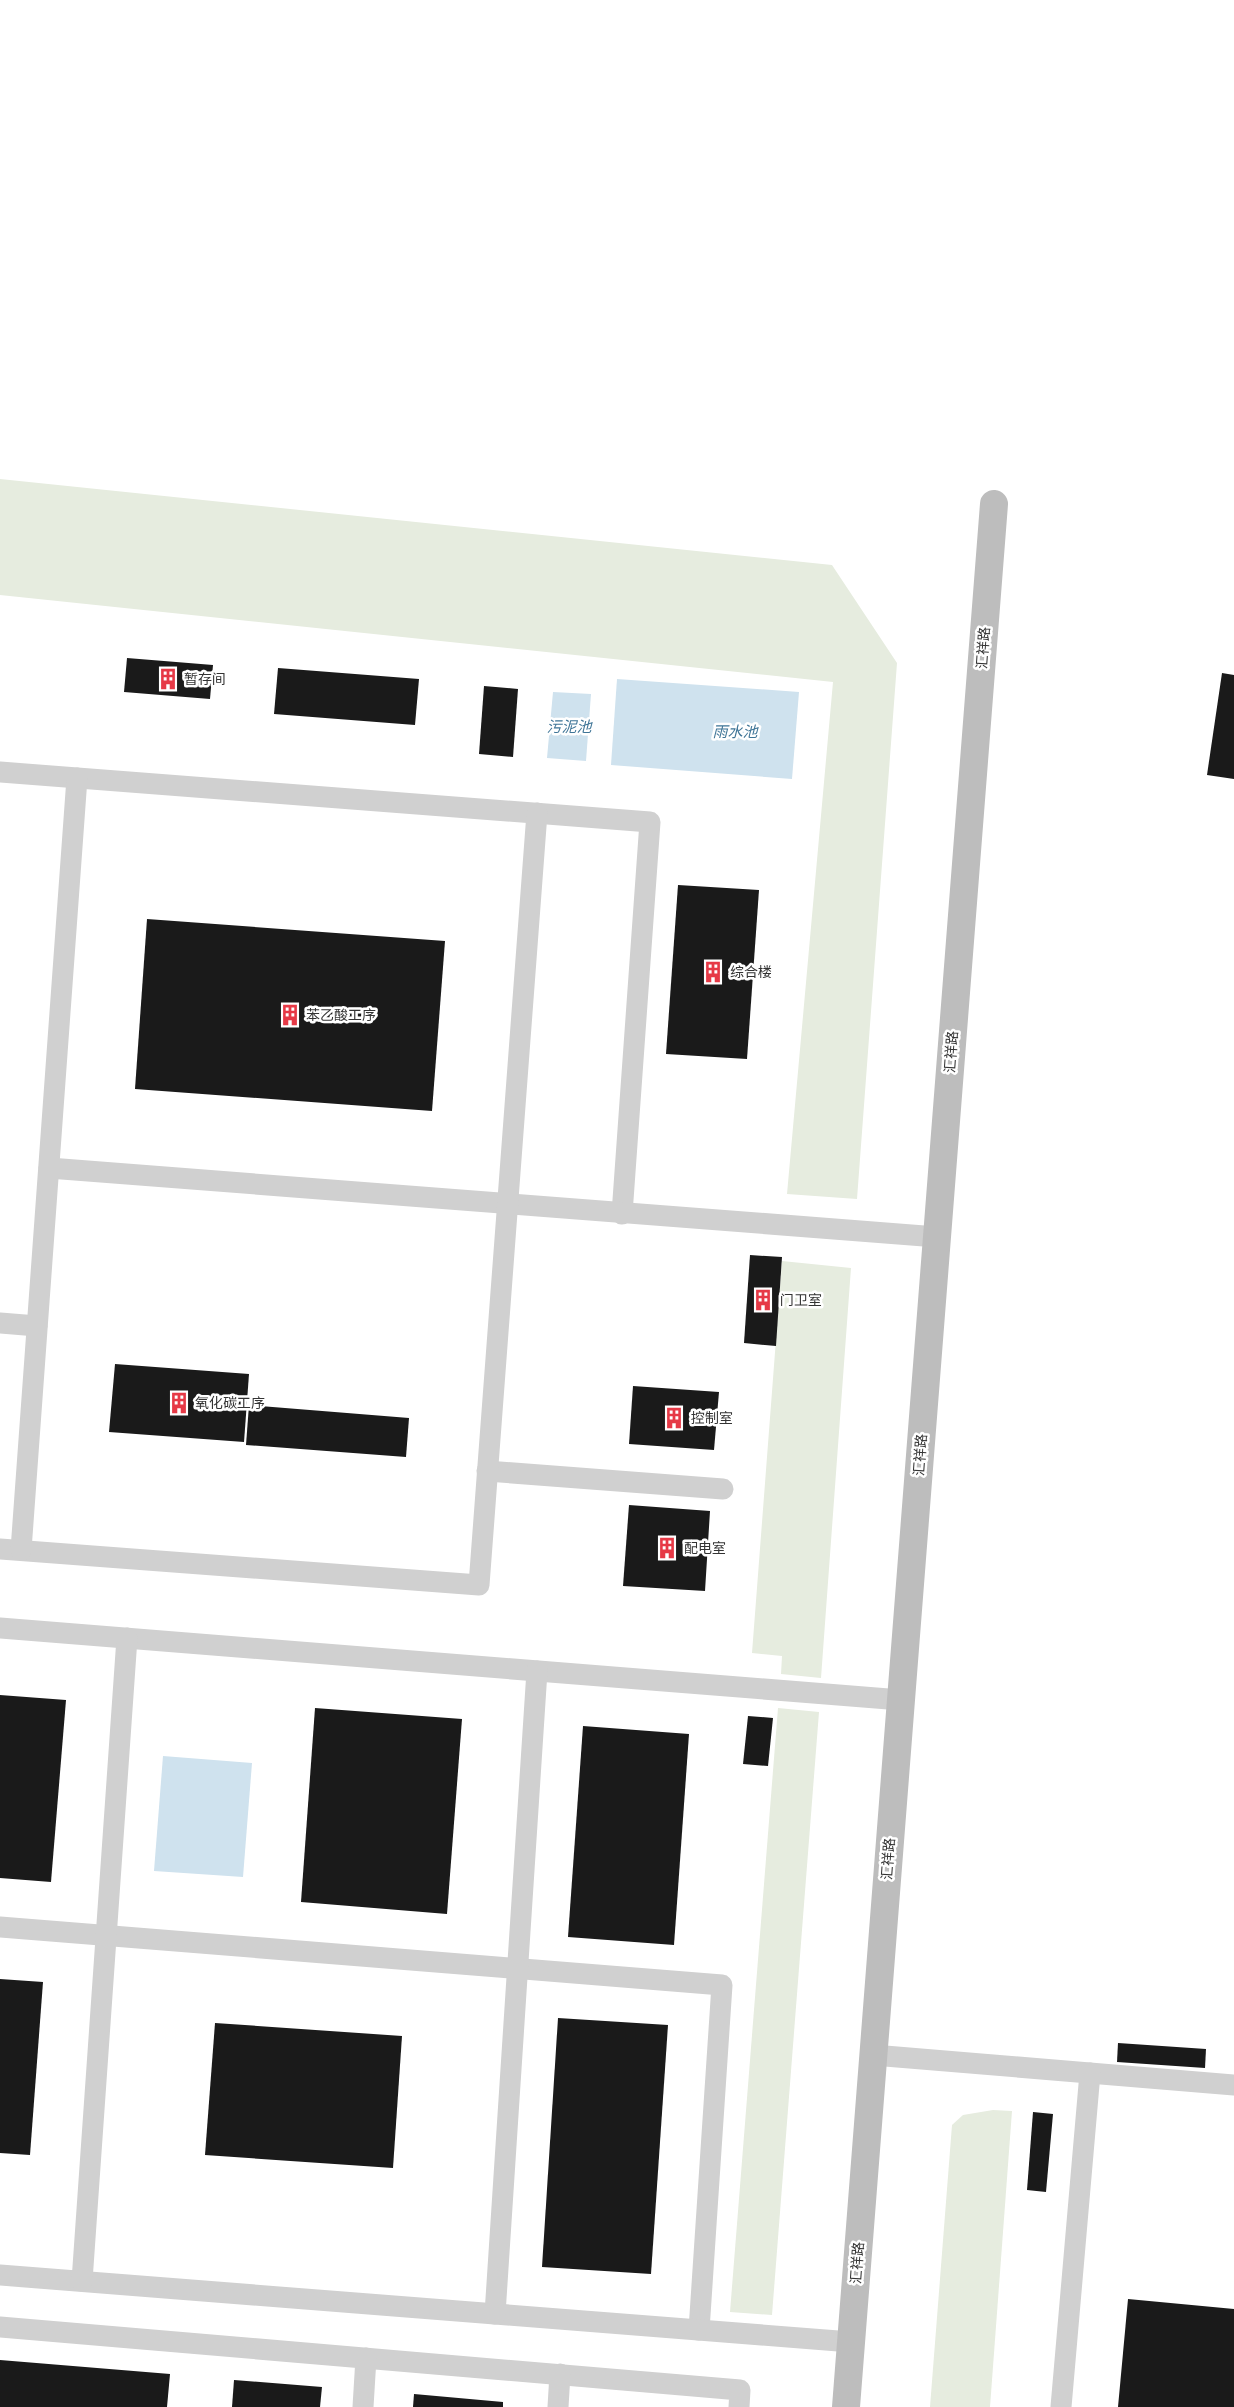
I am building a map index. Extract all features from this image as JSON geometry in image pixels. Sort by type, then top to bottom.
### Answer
[{"type":"main road","name":"汇祥路","points":[[846,2407],[994,504]]},
{"type":"lane","points":[[0,772],[650,822],[622,1214]]},
{"type":"lane","points":[[77,778],[37,1326],[10,1550],[479,1585],[537,813]]},
{"type":"lane","points":[[49,1168],[937,1237]]},
{"type":"lane","points":[[0,1323],[37,1326]]},
{"type":"lane","points":[[487,1471],[723,1489]]},
{"type":"lane","points":[[0,1628],[901,1700]]},
{"type":"lane","points":[[82,2281],[127,1638]]},
{"type":"lane","points":[[495,2314],[537,1671]]},
{"type":"lane","points":[[0,1926],[722,1985],[699,2330]]},
{"type":"lane","points":[[873,2055],[1234,2085]]},
{"type":"lane","points":[[1061,2407],[1090,2073]]},
{"type":"lane","points":[[0,2275],[851,2342]]},
{"type":"lane","points":[[0,2327],[740,2390],[739,2407]]},
{"type":"lane","points":[[363,2407],[366,2358]]},
{"type":"lane","points":[[558,2407],[560,2374]]},
{"type":"shaded area","points":[[0,479],[832,565],[897,663],[857,1199],[787,1194],[833,682],[0,595]]},
{"type":"shaded area","points":[[782,1261],[851,1268],[821,1678],[781,1674],[782,1656],[752,1653]]},
{"type":"shaded area","points":[[778,1708],[819,1712],[772,2315],[730,2312]]},
{"type":"shaded area","points":[[993,2110],[1012,2111],[990,2407],[930,2407],[952,2125],[963,2115]]},
{"type":"water","name":"雨水池","points":[[617,679],[799,692],[792,779],[611,765]]},
{"type":"water","name":"污泥池","points":[[553,692],[591,694],[586,761],[547,758]]},
{"type":"water","points":[[163,1756],[252,1763],[243,1877],[154,1871]]},
{"type":"building","name":"暂存间","points":[[127,658],[213,665],[210,699],[124,692]]},
{"type":"building","points":[[278,668],[419,679],[415,725],[274,714]]},
{"type":"building","points":[[1222,673],[1234,675],[1234,779],[1207,775]]},
{"type":"building","points":[[484,686],[518,689],[513,757],[479,754]]},
{"type":"building","name":"综合楼","points":[[678,885],[759,890],[747,1059],[666,1054]]},
{"type":"building","name":"苯乙酸工序","points":[[147,919],[445,941],[432,1111],[135,1089]]},
{"type":"building","name":"门卫室","points":[[750,1255],[782,1257],[776,1346],[744,1343]]},
{"type":"building","name":"氧化碳工序","points":[[115,1364],[249,1374],[244,1442],[109,1432]]},
{"type":"building","name":"控制室","points":[[633,1386],[719,1392],[714,1450],[629,1444]]},
{"type":"building","points":[[249,1405],[409,1418],[406,1457],[246,1445]]},
{"type":"building","name":"配电室","points":[[629,1505],[710,1511],[705,1591],[623,1586]]},
{"type":"building","points":[[0,1695],[66,1700],[51,1882],[0,1878]]},
{"type":"building","points":[[315,1708],[462,1719],[447,1914],[301,1902]]},
{"type":"building","points":[[748,1716],[773,1718],[768,1766],[743,1764]]},
{"type":"building","points":[[583,1726],[689,1734],[674,1945],[568,1937]]},
{"type":"building","points":[[0,1979],[43,1982],[30,2155],[0,2153]]},
{"type":"building","points":[[558,2018],[668,2025],[651,2274],[542,2267]]},
{"type":"building","points":[[215,2023],[402,2036],[393,2168],[205,2155]]},
{"type":"building","points":[[1118,2043],[1206,2049],[1205,2068],[1117,2062]]},
{"type":"building","points":[[1033,2112],[1053,2114],[1046,2192],[1027,2190]]},
{"type":"building","points":[[1128,2299],[1234,2309],[1234,2407],[1118,2407]]},
{"type":"building","points":[[0,2360],[170,2374],[167,2407],[0,2407]]},
{"type":"building","points":[[234,2380],[322,2387],[320,2407],[232,2407]]},
{"type":"building","points":[[414,2394],[503,2402],[503,2407],[413,2407]]},
{"type":"place","name":"暂存间","points":[[168,679]]},
{"type":"place","name":"综合楼","points":[[713,972]]},
{"type":"place","name":"苯乙酸工序","points":[[290,1015]]},
{"type":"place","name":"门卫室","points":[[763,1300]]},
{"type":"place","name":"氧化碳工序","points":[[179,1403]]},
{"type":"place","name":"控制室","points":[[674,1418]]},
{"type":"place","name":"配电室","points":[[667,1548]]}]
